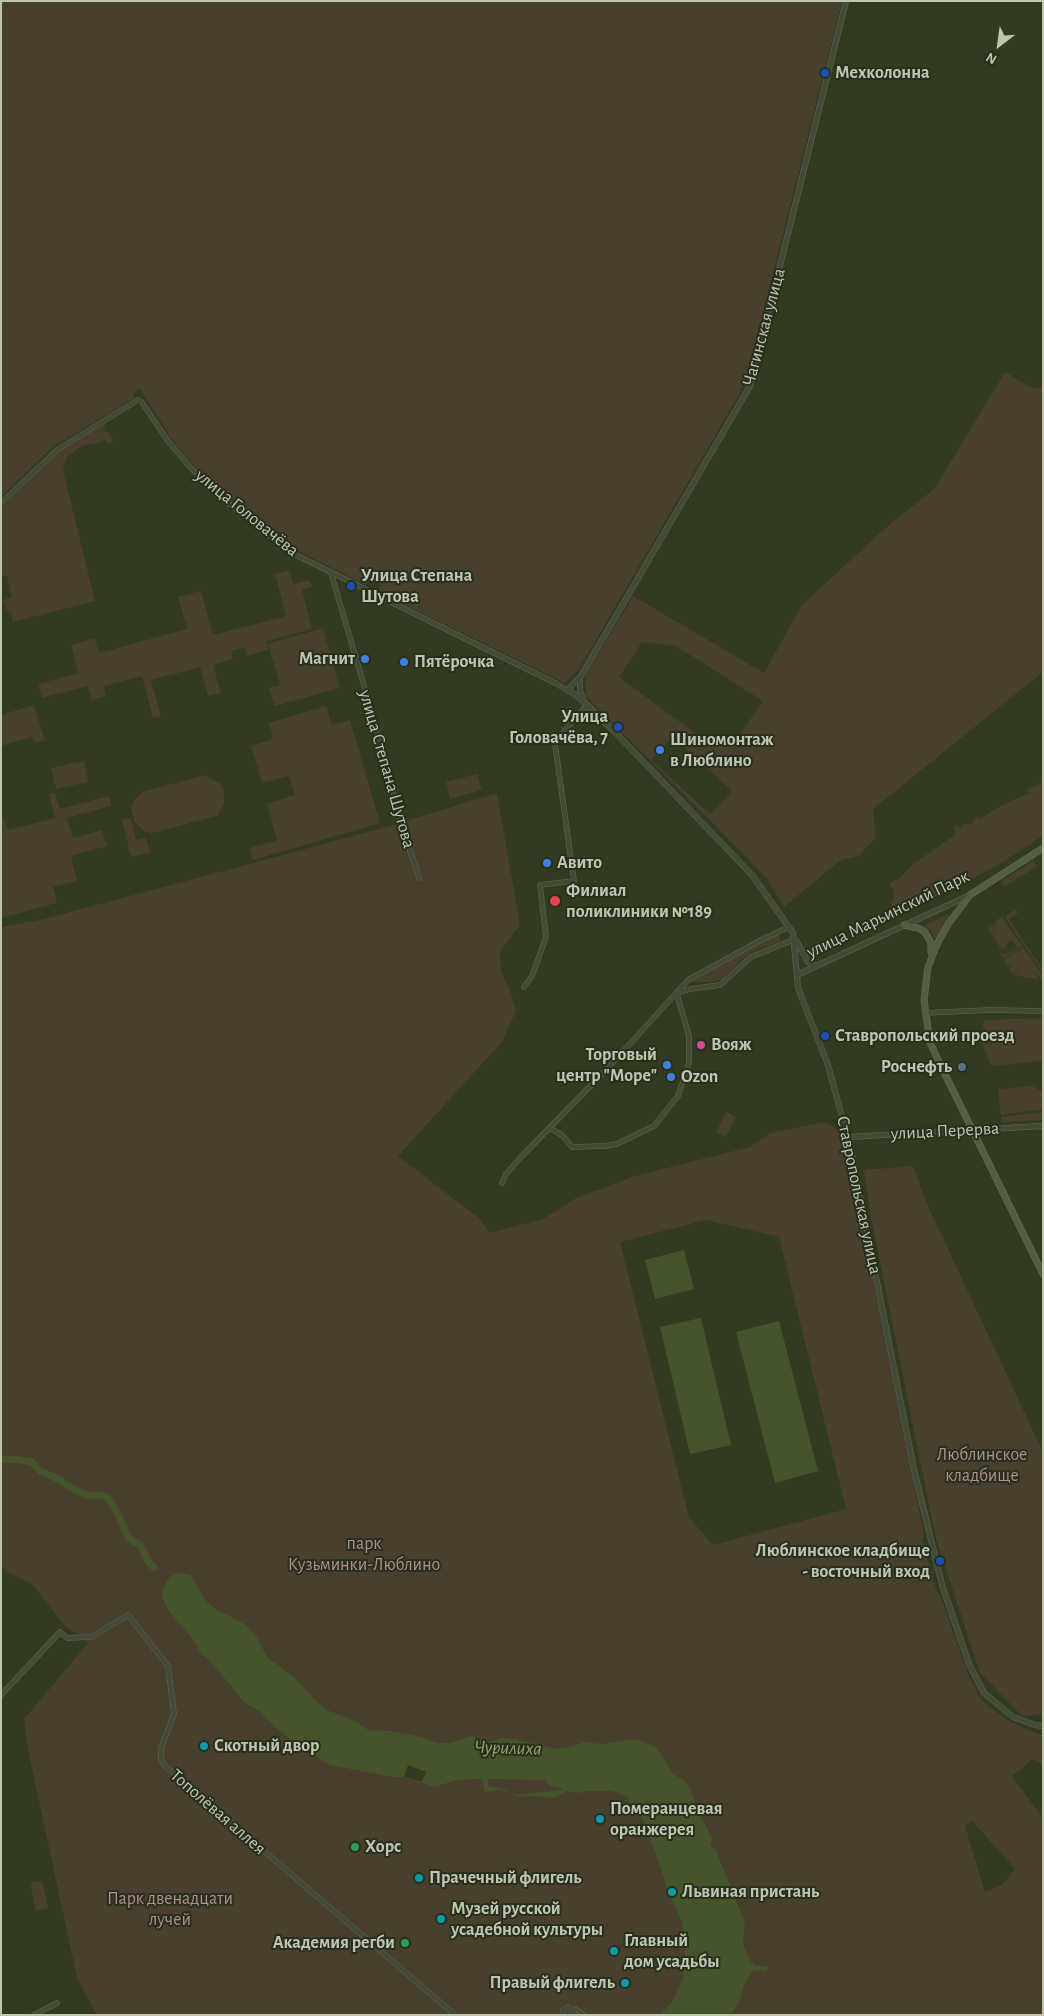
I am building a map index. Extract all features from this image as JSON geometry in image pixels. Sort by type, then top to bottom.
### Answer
[{"type":"main road","name":"улица Марьинский Парк","points":[[970,895],[1043,848]]},
{"type":"main road","points":[[970,895],[936,944],[930,960],[925,983],[924,1000],[930,1042],[1043,1274]]},
{"type":"main road","points":[[904,925],[918,928],[925,932],[931,942],[930,960]]},
{"type":"street","name":"Чагинская улица","points":[[573,685],[581,676],[750,386],[846,1]]},
{"type":"street","name":"улица Головачёва","points":[[1,503],[58,449],[138,400],[144,404],[168,441],[190,467],[223,499],[292,553],[562,686],[572,693]]},
{"type":"street","name":"улица Степана Шутова","points":[[331,573],[403,829],[419,878]]},
{"type":"street","name":"Чагинская улица","points":[[580,689],[581,676]]},
{"type":"street","points":[[562,686],[573,685],[577,685],[580,689],[578,693],[572,693],[569,689],[573,685]]},
{"type":"street","name":"Ставропольская улица","points":[[580,689],[586,703]]},
{"type":"street","name":"Ставропольская улица","points":[[572,693],[586,703],[752,875],[790,927],[795,939],[798,988],[832,1078],[848,1137],[920,1497],[936,1563],[950,1609],[969,1664],[984,1693],[1013,1717],[1034,1725],[1043,1726]]},
{"type":"street","points":[[524,987],[532,976],[546,937],[540,885],[574,880],[555,744],[586,703]]},
{"type":"street","name":"улица Марьинский Парк","points":[[797,975],[970,895]]},
{"type":"street","points":[[502,1183],[506,1174],[522,1156],[551,1128],[688,980],[763,939],[790,927]]},
{"type":"street","points":[[677,994],[690,989],[720,986],[751,957],[795,939],[808,962],[813,965],[819,965]]},
{"type":"street","points":[[551,1128],[562,1135],[572,1147],[617,1144],[654,1126],[678,1096],[689,1062],[689,1038],[677,994]]},
{"type":"street","points":[[925,1013],[990,1010],[1043,1011]]},
{"type":"street","name":"улица Перерва","points":[[848,1137],[1043,1126]]},
{"type":"street","name":"Тополёвая аллея","points":[[1,1696],[60,1632],[67,1638],[91,1637],[128,1615],[168,1666],[174,1714],[161,1748],[161,1759],[164,1765],[455,2015]]},
{"type":"street","points":[[34,2015],[57,2003]]},
{"type":"street","points":[[562,2015],[563,2010],[568,2007],[584,2015]]},
{"type":"green space","points":[[1,1],[842,1],[748,372],[740,393],[579,669],[564,683],[380,592],[381,578],[377,576],[366,585],[294,549],[225,495],[193,465],[171,438],[140,389],[133,393],[133,399],[54,446],[1,497]]},
{"type":"green space","points":[[1005,372],[1033,389],[1043,387],[1043,672],[873,809],[876,837],[859,856],[841,860],[784,907],[766,877],[586,696],[585,676],[633,596],[764,673],[801,606],[883,530],[935,488]],"holes":[[[642,642],[676,646],[763,701],[735,741],[710,744],[619,677]],[[673,737],[732,791],[710,814],[651,760]]]},
{"type":"green space","points":[[103,423],[106,429],[102,431],[109,432],[113,441],[107,443],[104,439],[98,443],[84,445],[67,457],[63,470],[95,601],[13,622],[11,612],[8,613],[3,600],[12,597],[7,576],[1,577],[1,508],[60,450]]},
{"type":"green space","points":[[289,570],[293,584],[310,580],[312,587],[302,590],[312,629],[266,641],[268,650],[247,656],[244,648],[231,651],[233,659],[213,665],[221,693],[208,696],[200,667],[151,680],[161,716],[153,718],[142,676],[104,686],[106,696],[92,700],[88,686],[42,698],[38,684],[78,673],[71,645],[95,638],[99,653],[187,629],[178,597],[201,591],[213,635],[286,616],[275,574]]},
{"type":"green space","points":[[323,628],[340,688],[275,706],[269,688],[280,685],[268,644]]},
{"type":"green space","points":[[34,705],[45,740],[34,743],[32,737],[1,746],[1,715]]},
{"type":"green space","points":[[326,706],[332,725],[350,720],[380,823],[253,860],[250,848],[277,840],[267,804],[295,795],[289,776],[262,783],[251,746],[273,739],[269,723]]},
{"type":"green space","points":[[84,761],[88,782],[56,789],[51,768]]},
{"type":"green space","points":[[477,774],[482,790],[450,799],[446,782]]},
{"type":"green space","points":[[205,775],[219,783],[224,790],[224,804],[217,816],[152,833],[144,831],[134,821],[131,808],[133,802],[142,792]]},
{"type":"green space","points":[[1043,782],[1043,836],[997,866],[891,919],[893,911],[890,904],[893,900],[894,890],[889,885],[890,883],[900,878],[912,865],[956,834],[954,826],[956,825],[961,828],[964,824],[971,824],[975,817],[981,819],[995,809],[1029,793],[1027,790]]},
{"type":"green space","points":[[55,793],[60,809],[109,796],[111,806],[67,818],[73,838],[102,830],[107,846],[71,856],[77,881],[53,887],[57,903],[1,918],[1,811],[8,830],[55,818],[49,794]]},
{"type":"green space","name":"парк Кузьминки-Люблино","points":[[497,793],[520,925],[500,952],[501,971],[511,993],[516,1011],[502,1042],[398,1156],[479,1218],[490,1233],[543,1219],[576,1198],[635,1176],[750,1147],[770,1133],[825,1122],[833,1126],[845,1139],[924,1534],[922,1539],[937,1592],[940,1595],[968,1674],[980,1698],[1009,1721],[1043,1736],[1043,1765],[1033,1759],[1012,1776],[1043,1818],[1043,2015],[97,2015],[77,1978],[27,1745],[24,1719],[88,1643],[62,1623],[32,1584],[9,1573],[1,1566],[1,927],[44,919],[390,826]],"holes":[[[706,1220],[779,1237],[846,1509],[713,1545],[689,1517],[620,1242]],[[972,1821],[1015,1869],[1003,1884],[985,1892],[965,1826]]]},
{"type":"green space","points":[[131,818],[136,840],[146,838],[150,853],[131,857],[122,820]]},
{"type":"green space","points":[[1033,860],[1037,866],[1004,887],[1002,881]]},
{"type":"green space","points":[[1015,910],[1019,912],[1009,919],[1043,970],[1043,973],[1006,919],[1006,916]]},
{"type":"green space","points":[[948,914],[950,917],[936,940],[931,931],[924,926]]},
{"type":"green space","points":[[1002,917],[1022,946],[1003,959],[1000,953],[1004,955],[1018,948],[1012,940],[1001,949],[992,935],[995,932],[991,934],[988,929],[990,925],[995,931],[991,924],[997,927],[995,921]]},
{"type":"green space","points":[[779,933],[780,942],[759,949],[746,956],[722,979],[712,982],[691,982]]},
{"type":"green space","points":[[1023,947],[1043,976],[1043,981],[1034,971],[1039,980],[1013,975],[1020,968],[1012,973],[1009,969],[1012,965],[1007,966],[1004,960],[1008,957],[1013,959],[1009,957],[1018,950],[1021,953],[1020,950]]},
{"type":"green space","points":[[1043,1018],[1043,1061],[991,1066],[981,1040],[984,1020]]},
{"type":"green space","points":[[1032,1086],[1042,1091],[1043,1109],[1001,1115],[999,1089]]},
{"type":"green space","points":[[726,1112],[736,1117],[726,1137],[716,1132]]},
{"type":"green space","points":[[1043,1112],[1043,1120],[1002,1122],[1001,1117]]},
{"type":"green space","name":"Люблинское кладбище","points":[[913,1166],[927,1204],[1043,1452],[1043,1714],[1022,1716],[980,1673],[936,1539],[871,1217],[864,1170]]},
{"type":"green space","points":[[42,1881],[48,1908],[36,1911],[30,1883]]},
{"type":"water","points":[[684,1250],[694,1289],[655,1299],[645,1260]]},
{"type":"water","points":[[701,1318],[731,1445],[690,1454],[660,1327]]},
{"type":"water","points":[[779,1321],[818,1471],[775,1483],[736,1332]]},
{"type":"water","points":[[178,1573],[191,1575],[206,1601],[214,1608],[246,1625],[256,1636],[267,1657],[296,1679],[317,1702],[327,1710],[355,1721],[368,1730],[389,1731],[422,1737],[437,1743],[449,1743],[471,1736],[488,1742],[503,1738],[516,1739],[556,1749],[585,1742],[601,1744],[629,1740],[639,1740],[656,1747],[673,1774],[686,1782],[690,1788],[697,1809],[712,1838],[710,1845],[715,1848],[743,1918],[745,1925],[743,1943],[746,1952],[750,1961],[755,1966],[767,1966],[767,1971],[754,1970],[751,1973],[744,1985],[740,2000],[731,2015],[660,2015],[672,2002],[683,1979],[686,1943],[682,1922],[670,1896],[675,1895],[675,1890],[672,1888],[668,1890],[645,1823],[626,1796],[611,1791],[586,1791],[579,1793],[567,1791],[554,1798],[516,1797],[508,1792],[499,1790],[485,1792],[482,1779],[456,1780],[435,1787],[404,1777],[392,1777],[330,1765],[283,1734],[259,1711],[244,1702],[214,1665],[199,1651],[198,1646],[167,1608],[163,1599],[162,1591],[172,1576]],"holes":[[[488,1779],[545,1780],[551,1787],[555,1786],[563,1790],[516,1795],[503,1789],[488,1786]]]},
{"type":"pier","points":[[408,1765],[426,1772],[422,1782],[404,1777]]},
{"type":"waterway","name":"Чурилиха","points":[[1,1459],[32,1462],[40,1471],[58,1479],[71,1488],[89,1496],[99,1495],[108,1498],[119,1516],[128,1538],[140,1545],[154,1568]]},
{"type":"place","name":"Мехколонна","points":[[825,73]]},
{"type":"place","name":"Улица Степана Шутова","points":[[351,586]]},
{"type":"place","name":"Магнит","points":[[365,659]]},
{"type":"place","name":"Пятёрочка","points":[[404,662]]},
{"type":"place","name":"Улица Головачёва, 7","points":[[618,727]]},
{"type":"place","name":"Шиномонтаж в Люблино","points":[[660,750]]},
{"type":"place","name":"Авито","points":[[547,863]]},
{"type":"place","name":"Филиал поликлиники №189","points":[[555,901]]},
{"type":"place","name":"Ставропольский проезд","points":[[825,1036]]},
{"type":"place","name":"Вояж","points":[[701,1045]]},
{"type":"place","name":"Торговый центр \"Море\"","points":[[667,1065]]},
{"type":"place","name":"Роснефть","points":[[962,1067]]},
{"type":"place","name":"Ozon","points":[[671,1077]]},
{"type":"place","name":"Люблинское кладбище - восточный вход","points":[[940,1561]]},
{"type":"place","name":"Скотный двор","points":[[204,1746]]},
{"type":"place","name":"Померанцевая оранжерея","points":[[600,1819]]},
{"type":"place","name":"Хорс","points":[[355,1847]]},
{"type":"place","name":"Прачечный флигель","points":[[419,1878]]},
{"type":"place","name":"Львиная пристань","points":[[672,1892]]},
{"type":"place","name":"Музей русской усадебной культуры","points":[[441,1919]]},
{"type":"place","name":"Академия регби","points":[[405,1943]]},
{"type":"place","name":"Главный дом усадьбы","points":[[614,1951]]},
{"type":"place","name":"Правый флигель","points":[[625,1983]]},
{"type":"park label","name":"Парк двенадцати лучей","points":[[170,1909]]}]
